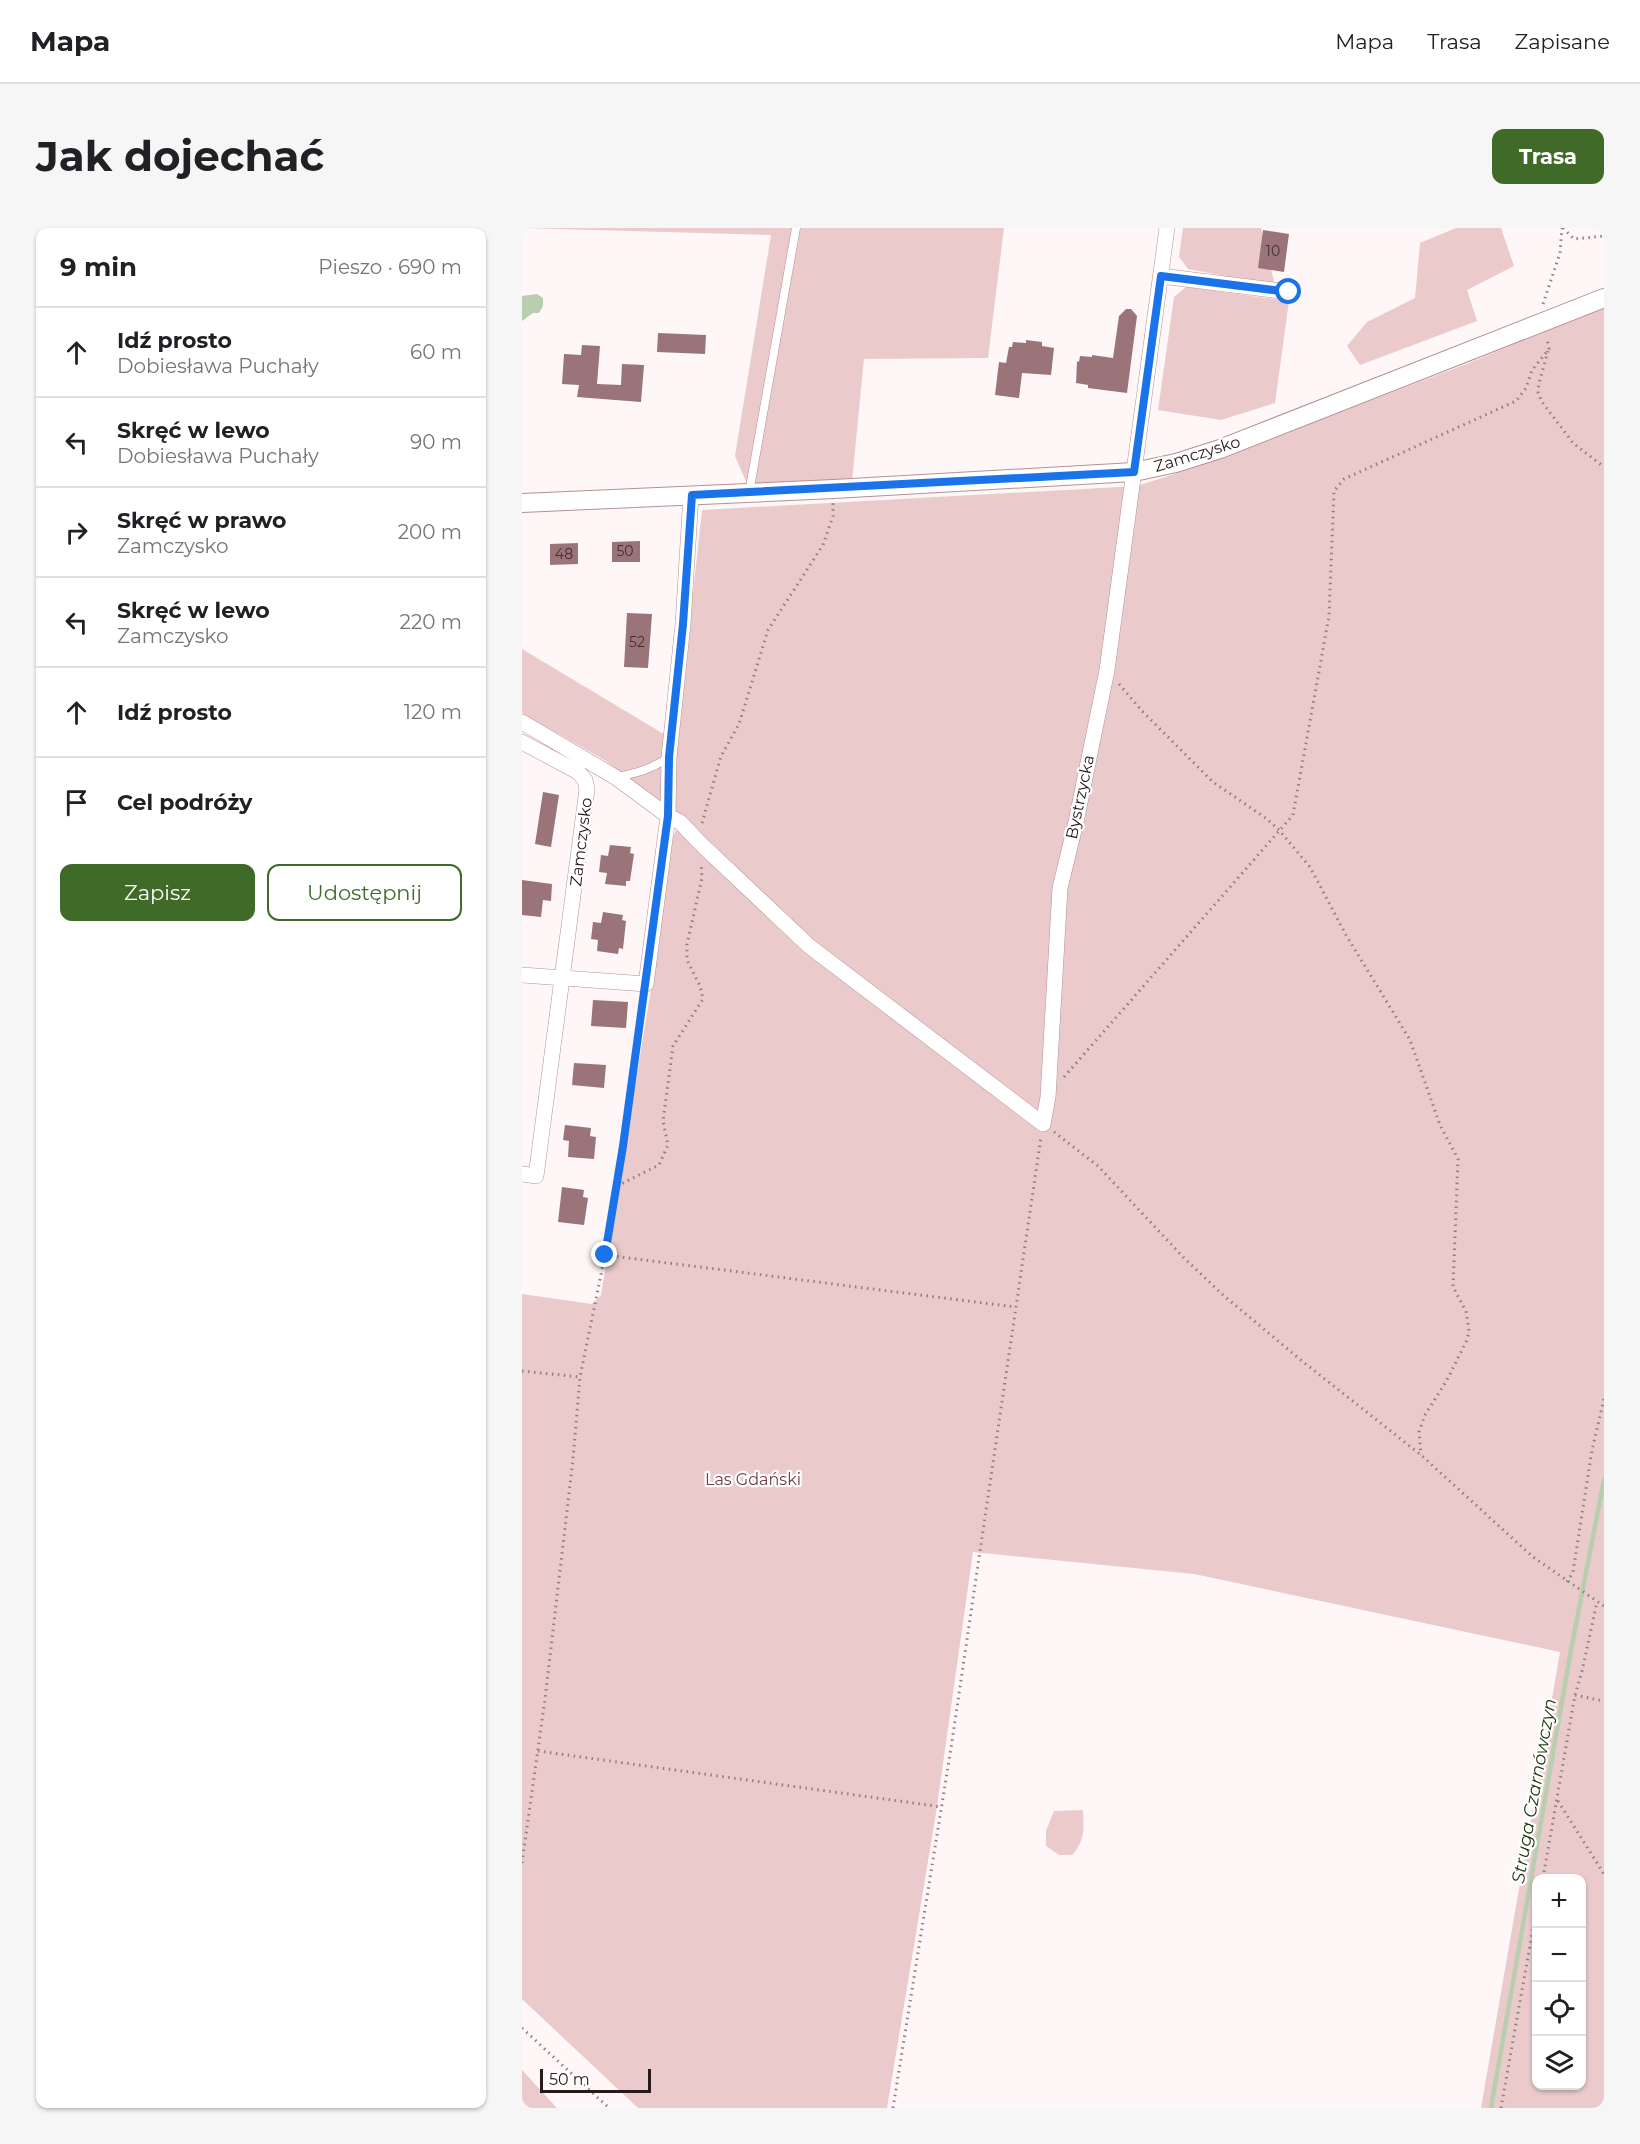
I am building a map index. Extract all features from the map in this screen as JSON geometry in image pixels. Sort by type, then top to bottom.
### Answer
[{"type":"street","name":"Bystrzycka","points":[[1043,1124],[1048,1097],[1060,888],[1107,670],[1167,228]]},
{"type":"street","points":[[1161,276],[1289,292]]},
{"type":"street","name":"Zamczysko","points":[[522,503],[1134,472],[1176,463],[1220,449],[1604,298]]},
{"type":"street","points":[[522,975],[646,984],[668,816],[669,757],[683,624],[692,495]]},
{"type":"street","points":[[522,722],[615,777],[668,816],[680,822],[810,945],[1043,1124]]},
{"type":"street","name":"Zamczysko","points":[[522,742],[578,772],[587,784],[536,1176],[522,1174]]},
{"type":"lane","points":[[749,492],[796,228]]},
{"type":"lane","points":[[615,777],[642,772],[669,757]]},
{"type":"path","points":[[1563,228],[1574,238],[1604,236]]},
{"type":"path","points":[[1563,228],[1560,253],[1543,307],[1549,349],[1538,392],[1542,402],[1573,443],[1604,467]]},
{"type":"path","points":[[1048,1097],[1293,815],[1329,616],[1334,491],[1344,479],[1516,401],[1526,388],[1532,370],[1549,349]]},
{"type":"path","points":[[1107,670],[1143,712],[1213,782],[1267,819],[1310,867],[1346,935],[1410,1040],[1440,1125],[1458,1159],[1453,1287],[1466,1311],[1469,1322],[1467,1340],[1425,1415],[1419,1432],[1421,1455]]},
{"type":"path","points":[[522,1863],[573,1459],[580,1377],[605,1255],[646,984]]},
{"type":"path","points":[[893,2108],[942,1807],[1043,1124],[1098,1166],[1183,1257],[1223,1294],[1311,1368],[1421,1455],[1533,1557],[1604,1606]]},
{"type":"path","points":[[605,1255],[1015,1307]]},
{"type":"path","points":[[522,1371],[580,1377]]},
{"type":"path","points":[[1567,1582],[1573,1572],[1592,1450],[1604,1399]]},
{"type":"path","points":[[1544,1874],[1575,1695],[1597,1602]]},
{"type":"path","points":[[1575,1695],[1604,1701]]},
{"type":"path","points":[[537,1751],[942,1807]]},
{"type":"path","points":[[1557,1800],[1604,1874]]},
{"type":"path","points":[[1501,2108],[1533,1928]]},
{"type":"path","points":[[522,2028],[609,2108]]},
{"type":"green space","points":[[522,228],[1004,228],[988,358],[864,359],[852,481],[747,484],[735,456],[771,235]]},
{"type":"green space","points":[[1183,228],[1261,228],[1275,285],[1188,269],[1179,257]]},
{"type":"green space","points":[[1456,228],[1501,228],[1514,266],[1467,290],[1477,321],[1360,365],[1347,346],[1367,322],[1415,298],[1420,243]]},
{"type":"green space","points":[[1186,287],[1289,301],[1275,403],[1221,420],[1158,410],[1174,297]]},
{"type":"green space","name":"Las Gdański","points":[[1604,307],[1604,2108],[1481,2108],[1560,1652],[1194,1574],[973,1552],[936,1813],[887,2108],[638,2108],[522,1999],[522,1294],[592,1304],[601,1295],[651,989],[673,837],[682,817],[604,760],[522,713],[522,649],[677,742],[702,510],[1137,486],[1193,468],[1469,363]]},
{"type":"green space","points":[[1083,1810],[1083,1834],[1072,1855],[1059,1855],[1046,1846],[1046,1831],[1054,1811]]},
{"type":"green space","points":[[522,2070],[557,2108],[522,2108]]},
{"type":"shaded area","points":[[537,294],[543,298],[543,306],[539,313],[533,313],[522,321],[522,296]]},
{"type":"building","points":[[1263,230],[1289,234],[1284,272],[1258,268]]},
{"type":"building","points":[[1126,309],[1131,309],[1137,316],[1127,393],[1088,388],[1088,385],[1076,383],[1077,361],[1079,362],[1080,356],[1113,358],[1119,316]]},
{"type":"building","points":[[658,333],[706,335],[705,354],[657,352]]},
{"type":"building","points":[[1026,340],[1042,342],[1042,346],[1054,348],[1051,375],[1022,373],[1019,398],[995,395],[999,362],[1006,363],[1009,347],[1012,347],[1013,342],[1026,343]]},
{"type":"building","points":[[582,345],[600,346],[597,384],[621,385],[622,364],[644,365],[641,402],[577,397],[579,385],[562,384],[564,354],[581,355]]},
{"type":"building","points":[[640,541],[640,562],[612,562],[612,542]]},
{"type":"building","points":[[578,543],[578,564],[550,565],[550,544]]},
{"type":"building","points":[[627,613],[652,614],[648,668],[624,667]]},
{"type":"building","points":[[543,792],[559,795],[551,847],[535,844]]},
{"type":"building","points":[[610,845],[631,847],[630,853],[634,854],[630,881],[626,881],[626,886],[605,884],[607,873],[599,872],[601,855],[608,856]]},
{"type":"building","points":[[522,880],[552,884],[551,901],[543,900],[541,917],[522,915]]},
{"type":"building","points":[[603,912],[623,915],[622,920],[626,921],[623,949],[619,948],[618,954],[597,951],[598,940],[591,939],[593,922],[601,923]]},
{"type":"building","points":[[593,1000],[628,1002],[626,1028],[591,1026]]},
{"type":"building","points":[[574,1063],[606,1065],[604,1088],[572,1085]]},
{"type":"building","points":[[565,1125],[591,1128],[590,1136],[596,1137],[594,1159],[568,1157],[569,1141],[563,1140]]},
{"type":"building","points":[[562,1187],[584,1190],[583,1197],[588,1198],[584,1225],[558,1222]]},
{"type":"waterway","name":"Struga Czarnówczyn","points":[[1491,2108],[1571,1650],[1604,1480]]},
{"type":"route","points":[[605,1255],[623,1146],[668,816],[669,757],[683,624],[692,495],[1134,472],[1161,276],[1289,292]]}]
